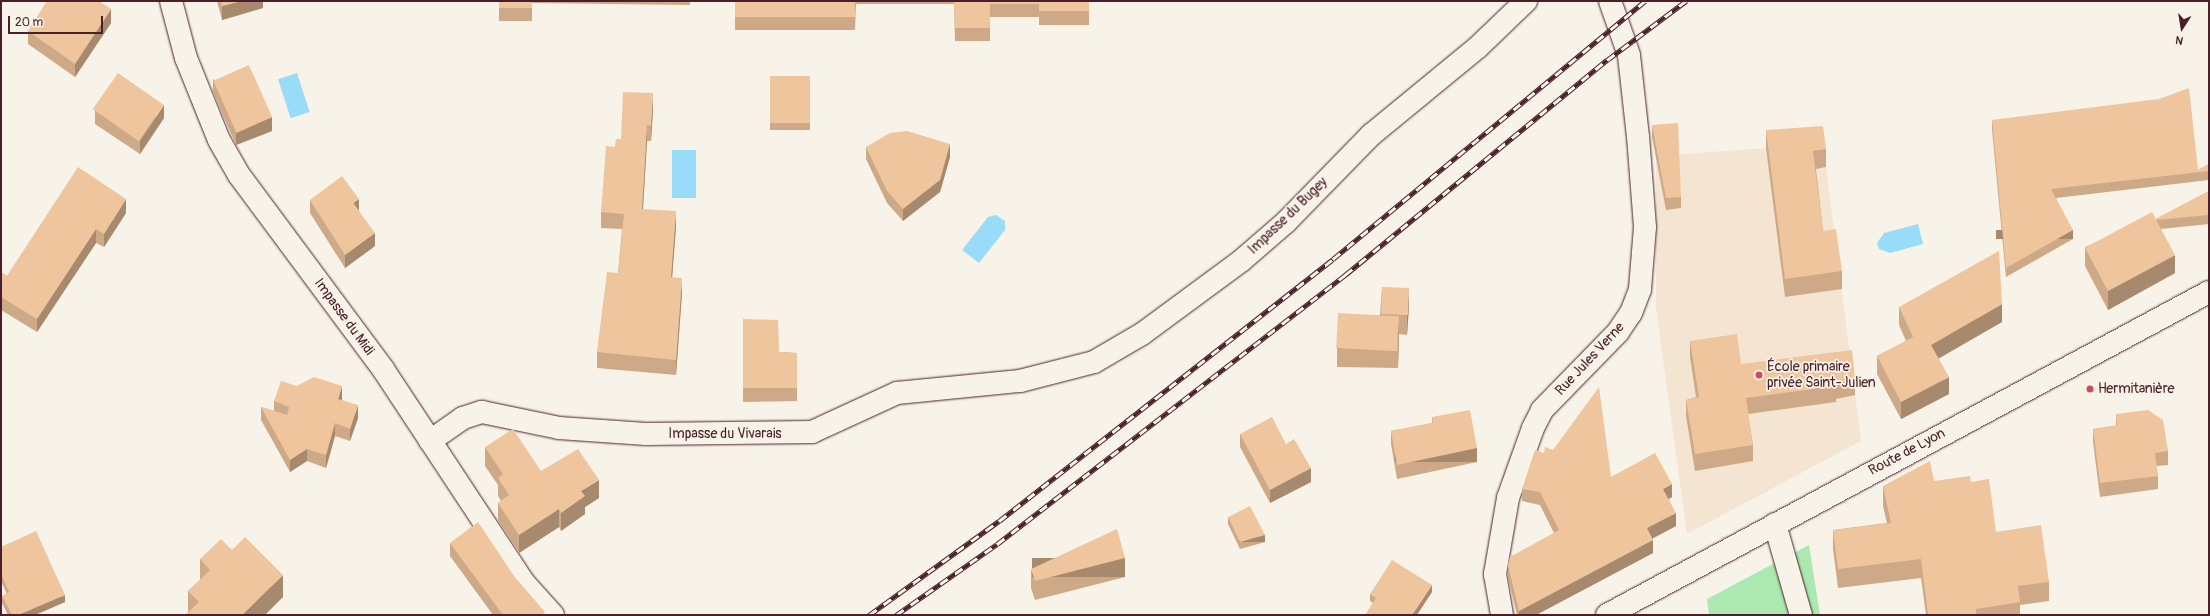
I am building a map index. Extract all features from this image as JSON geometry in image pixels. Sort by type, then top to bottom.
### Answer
[{"type":"street","name":"Impasse du Midi","points":[[171,1],[186,58],[219,140],[239,175],[383,369],[524,583],[553,615]]},
{"type":"street","name":"Impasse du Bugey","points":[[1020,381],[1076,368],[1114,352],[1241,261],[1286,222],[1370,135],[1477,48],[1526,1]]},
{"type":"street","name":"Rue Jules Verne","points":[[1502,615],[1497,598],[1496,568],[1508,498],[1533,428],[1542,410],[1618,332],[1631,313],[1640,289],[1645,227],[1638,137],[1628,55],[1610,1]]},
{"type":"street","name":"Route de Lyon","points":[[1607,615],[1774,524],[2209,292]]},
{"type":"street","name":"Impasse du Vivarais","points":[[430,440],[464,418],[482,412],[559,428],[646,434],[812,432],[897,393],[1020,381]]},
{"type":"street","points":[[1774,524],[1801,615]]},
{"type":"shaded area","name":"École primaire privée Saint-Julien","points":[[1823,144],[1861,441],[1687,534],[1656,308],[1656,156]]},
{"type":"green space","points":[[1809,545],[1820,615],[1709,615],[1707,599]]},
{"type":"water","points":[[297,73],[310,112],[291,118],[278,79]]},
{"type":"water","points":[[672,150],[696,150],[696,198],[672,198]]},
{"type":"water","points":[[996,215],[1005,221],[1005,230],[979,263],[962,250],[988,217]]},
{"type":"water","points":[[1918,224],[1923,244],[1890,253],[1879,249],[1877,243],[1884,233]]},
{"type":"building","points":[[47,1],[99,1],[111,9],[75,64],[28,31]]},
{"type":"building","points":[[221,1],[242,1],[222,6]]},
{"type":"building","points":[[499,1],[532,1],[532,8],[499,8]]},
{"type":"building","points":[[735,1],[855,1],[855,17],[735,17]]},
{"type":"building","points":[[954,1],[1089,1],[1089,11],[1039,11],[1039,4],[990,4],[990,28],[955,28]]},
{"type":"building","points":[[249,65],[272,117],[237,133],[213,81]]},
{"type":"building","points":[[118,73],[164,105],[139,141],[93,109]]},
{"type":"building","points":[[770,76],[810,76],[810,123],[770,123]]},
{"type":"building","points":[[2189,88],[2198,170],[2209,164],[2209,171],[2051,189],[2073,230],[2006,268],[1992,120],[2159,99]]},
{"type":"building","points":[[623,92],[653,93],[651,126],[647,125],[642,209],[676,211],[671,277],[682,278],[676,360],[597,352],[607,272],[618,273],[624,214],[601,212],[606,146],[615,147],[616,139],[621,139]]},
{"type":"building","points":[[1678,123],[1681,197],[1666,198],[1652,125]]},
{"type":"building","points":[[1823,126],[1826,149],[1813,151],[1823,231],[1836,229],[1842,271],[1785,279],[1766,130]]},
{"type":"building","points":[[907,131],[950,144],[940,180],[903,209],[887,191],[866,147],[890,133]]},
{"type":"building","points":[[78,167],[126,199],[104,234],[96,229],[37,319],[1,297],[1,285]]},
{"type":"building","points":[[342,176],[359,199],[353,203],[375,233],[345,255],[310,200]]},
{"type":"building","points":[[2209,191],[2209,215],[2156,220],[2156,219]]},
{"type":"building","points":[[2152,212],[2175,255],[2108,291],[2085,248]]},
{"type":"building","points":[[1999,251],[2002,304],[1931,345],[1949,377],[1901,402],[1877,356],[1913,337],[1899,307]]},
{"type":"building","points":[[1,272],[7,276],[1,285]]},
{"type":"building","points":[[1382,287],[1409,288],[1408,315],[1381,314]]},
{"type":"building","points":[[1338,313],[1399,316],[1397,351],[1336,348]]},
{"type":"building","points":[[743,319],[778,320],[779,352],[797,353],[797,388],[743,388]]},
{"type":"building","points":[[1737,334],[1741,364],[1852,350],[1855,379],[1836,383],[1836,386],[1746,398],[1753,445],[1695,454],[1686,400],[1699,397],[1690,341]]},
{"type":"building","points":[[314,377],[342,386],[338,399],[358,405],[350,429],[335,423],[326,455],[307,449],[290,460],[261,407],[287,415],[289,407],[274,401],[281,381],[297,386]]},
{"type":"building","points":[[1599,387],[1611,477],[1655,453],[1672,484],[1663,489],[1676,513],[1647,528],[1653,540],[1519,611],[1508,565],[1510,557],[1559,530],[1540,492],[1522,489],[1535,450],[1544,453],[1545,447],[1553,450]]},
{"type":"building","points":[[1470,410],[1477,448],[1397,465],[1391,431],[1433,423],[1432,417]]},
{"type":"building","points":[[2148,410],[2163,420],[2168,451],[2155,453],[2158,476],[2100,483],[2093,429],[2117,425],[2116,414]]},
{"type":"building","points":[[1272,417],[1286,444],[1294,439],[1311,468],[1270,490],[1240,434]]},
{"type":"building","points":[[513,429],[541,471],[578,449],[599,480],[581,491],[585,496],[561,513],[559,509],[519,535],[498,503],[509,495],[498,478],[503,474],[485,447]]},
{"type":"building","points":[[1930,461],[1934,481],[1970,476],[1971,482],[1989,479],[1996,532],[2041,525],[2049,582],[2018,586],[2020,602],[1976,609],[1976,615],[1928,615],[1921,559],[1838,569],[1833,530],[1891,523],[1883,486]]},
{"type":"building","points":[[1250,506],[1265,535],[1240,542],[1228,517]]},
{"type":"building","points":[[478,522],[514,576],[545,612],[542,615],[503,615],[450,543]]},
{"type":"building","points":[[1117,529],[1125,558],[1035,581],[1031,569]]},
{"type":"building","points":[[36,531],[65,595],[18,615],[12,615],[2,596],[9,592],[1,574],[1,547]]},
{"type":"building","points":[[245,537],[283,575],[242,615],[185,615],[199,602],[188,591],[210,570],[200,559],[221,539],[232,550]]},
{"type":"building","points":[[1392,560],[1432,585],[1412,615],[1365,615],[1376,598],[1370,594]]},
{"type":"railway","points":[[869,615],[999,521],[1333,259],[1645,1]]},
{"type":"railway","points":[[896,615],[997,544],[1345,275],[1607,60],[1686,1]]},
{"type":"place","name":"École primaire privée Saint-Julien","points":[[1759,375]]},
{"type":"place","name":"Hermitanière","points":[[2090,389]]}]
